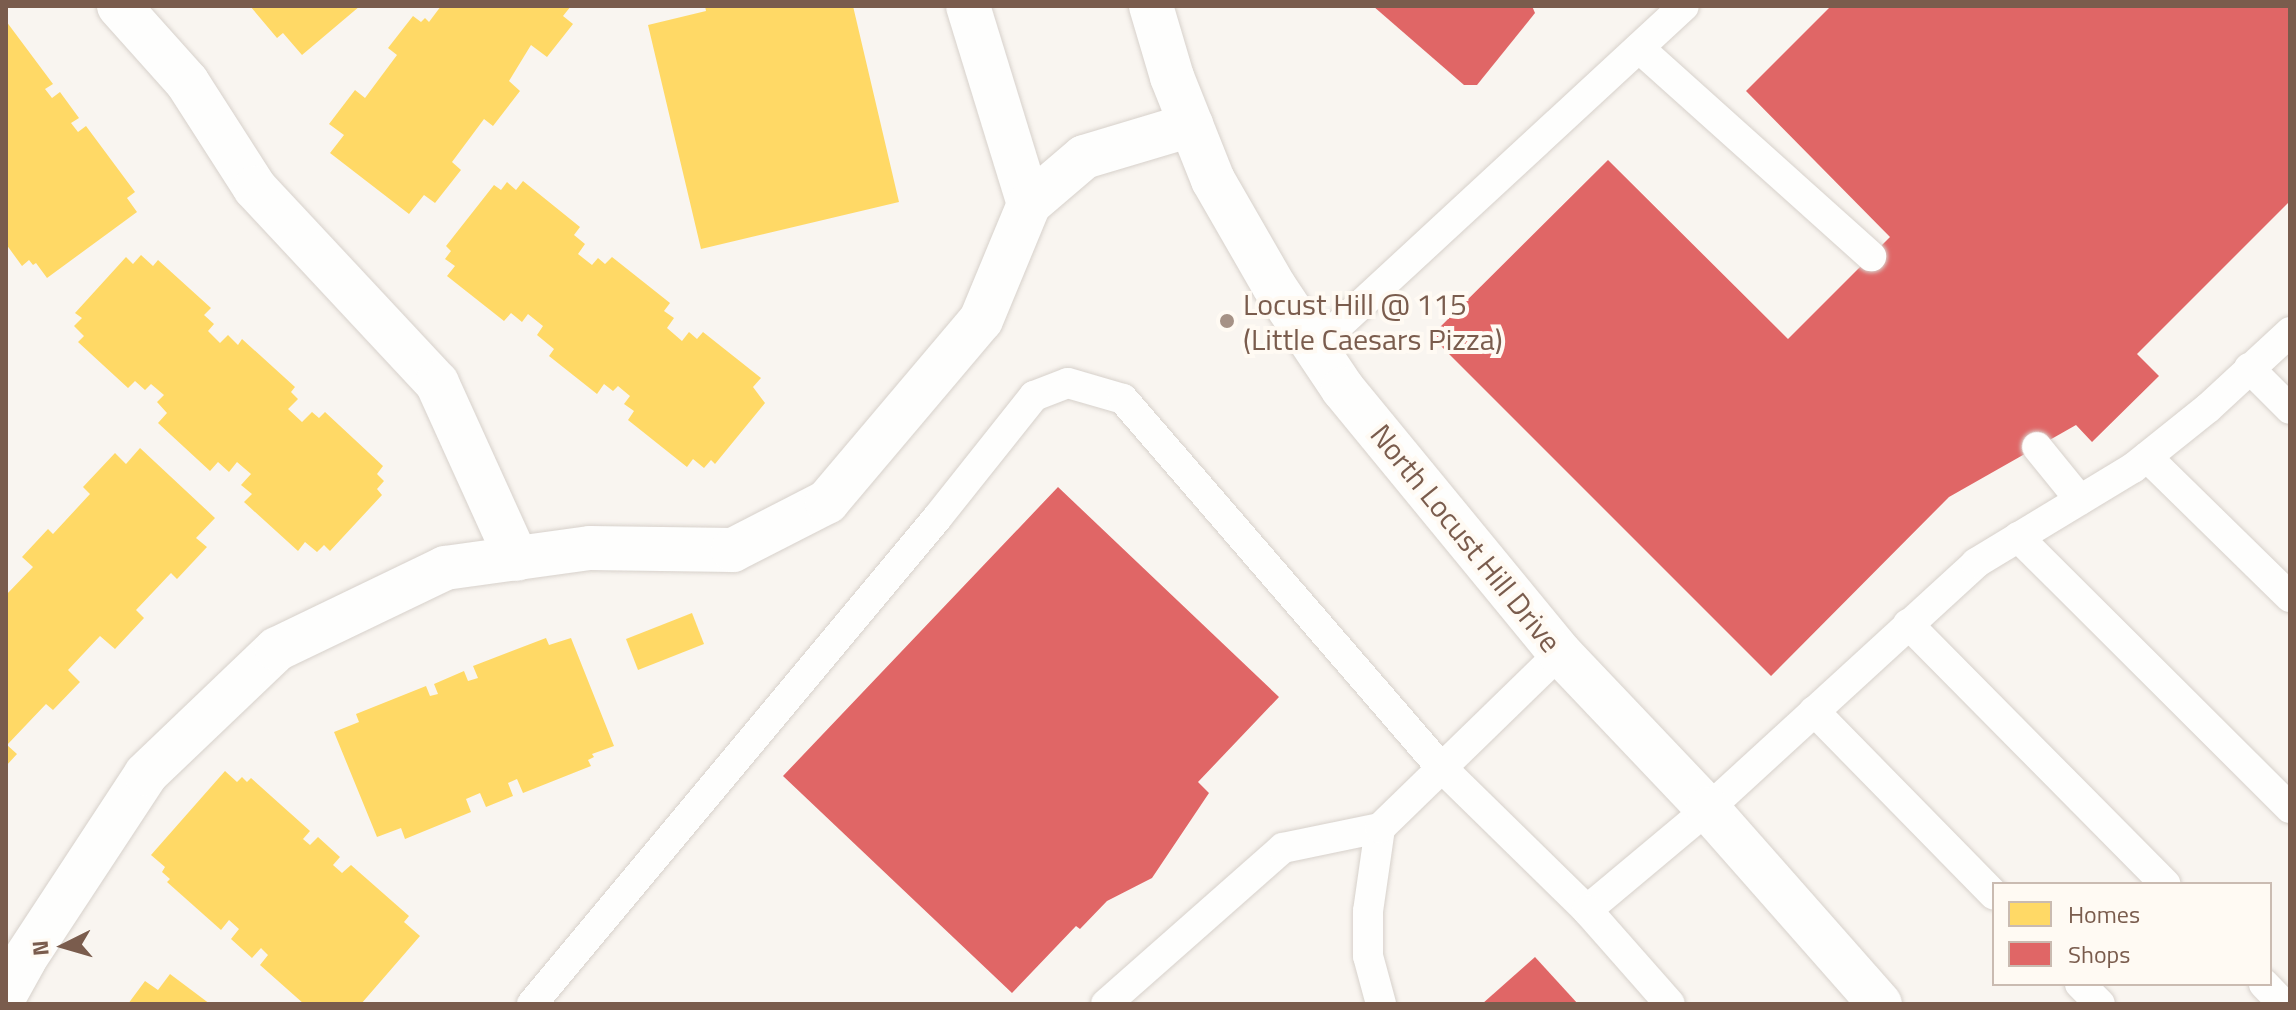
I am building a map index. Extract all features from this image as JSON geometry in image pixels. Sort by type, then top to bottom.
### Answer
[{"type":"street","points":[[119,6],[187,82],[255,188],[437,383],[517,559]]},
{"type":"street","points":[[968,6],[1029,204]]},
{"type":"street","name":"North Locust Hill Drive","points":[[1151,6],[1213,180],[1274,286],[1343,389],[1560,653],[1708,809],[1880,1004]]},
{"type":"street","points":[[12,965],[146,774],[277,649],[445,568],[590,548],[733,550],[827,502],[981,320],[1029,204],[1084,157],[1191,125]]},
{"type":"lane","points":[[1315,347],[1684,6]]},
{"type":"lane","points":[[1639,48],[1871,256]]},
{"type":"lane","points":[[1587,910],[1708,809],[1976,563],[2147,457],[2208,408],[2290,332]]},
{"type":"lane","points":[[2249,368],[2290,409]]},
{"type":"lane","points":[[532,1004],[927,531],[1034,396],[1068,383],[1123,399],[1442,768],[1587,910],[1670,1004]]},
{"type":"lane","points":[[2037,447],[2080,500]]},
{"type":"lane","points":[[2147,457],[2290,597]]},
{"type":"lane","points":[[2018,537],[2290,808]]},
{"type":"lane","points":[[1908,624],[2163,882]]},
{"type":"lane","points":[[1106,1004],[1283,848],[1380,828],[1560,653]]},
{"type":"lane","points":[[1814,711],[1992,893]]},
{"type":"lane","points":[[1380,828],[1368,911],[1368,956],[1381,1004]]},
{"type":"lane","points":[[2082,986],[2100,1004]]},
{"type":"lane","points":[[2266,986],[2283,1004]]},
{"type":"building: Homes","points":[[250,6],[360,6],[302,55],[283,33],[277,38]]},
{"type":"building: Homes","points":[[441,6],[571,6],[563,16],[573,24],[547,57],[531,45],[509,81],[520,91],[493,126],[484,119],[452,162],[461,170],[435,203],[424,195],[409,214],[330,153],[344,135],[329,124],[355,90],[365,98],[397,55],[388,48],[413,16],[421,22],[425,18],[429,22]]},
{"type":"building: Homes","points":[[705,6],[853,6],[899,202],[701,249],[648,25],[706,11]]},
{"type":"building: Homes","points":[[6,21],[53,84],[45,89],[52,98],[60,92],[79,118],[71,123],[78,132],[86,126],[135,192],[127,198],[137,212],[47,278],[36,263],[33,265],[29,260],[22,266],[6,244]]},
{"type":"building: Homes","points":[[523,181],[580,227],[574,235],[585,244],[578,254],[592,265],[598,258],[605,264],[612,257],[670,303],[664,311],[674,318],[667,328],[682,341],[689,332],[697,339],[703,332],[761,378],[753,387],[765,403],[715,464],[711,460],[704,468],[693,459],[687,467],[628,420],[634,411],[624,404],[630,396],[618,386],[613,391],[604,384],[597,394],[549,356],[554,349],[537,335],[543,326],[528,314],[522,322],[511,313],[504,321],[447,276],[455,266],[445,259],[451,251],[446,246],[494,185],[501,190],[507,182],[516,190]]},
{"type":"building: Homes","points":[[141,255],[153,266],[158,260],[211,308],[204,315],[214,324],[208,331],[220,343],[228,335],[238,345],[242,339],[295,387],[291,392],[298,399],[288,409],[302,422],[312,412],[319,418],[325,412],[383,466],[377,474],[384,481],[377,489],[382,495],[330,551],[324,545],[317,552],[305,542],[298,551],[244,502],[252,494],[241,485],[251,474],[237,462],[229,472],[218,462],[210,471],[158,423],[167,413],[157,402],[164,395],[151,384],[145,390],[135,381],[128,388],[78,342],[84,336],[74,326],[82,318],[75,313],[126,257],[133,264]]},
{"type":"building: Homes","points":[[140,448],[215,518],[196,538],[207,547],[177,579],[171,573],[136,610],[144,618],[115,649],[100,636],[68,670],[80,682],[53,710],[46,704],[7,745],[17,754],[6,766],[6,595],[33,567],[22,557],[48,529],[53,534],[90,494],[83,487],[115,453],[126,464]]},
{"type":"building: Homes","points":[[692,613],[704,644],[638,670],[626,639]]},
{"type":"building: Homes","points":[[546,638],[549,645],[571,638],[614,746],[592,754],[594,757],[588,760],[591,766],[523,793],[517,779],[508,783],[513,796],[486,807],[480,793],[466,799],[471,812],[405,839],[401,828],[377,837],[334,732],[359,722],[356,714],[426,686],[430,696],[438,694],[434,684],[464,671],[468,681],[478,678],[473,666]]},
{"type":"building: Homes","points":[[225,771],[237,782],[242,777],[247,782],[251,778],[310,831],[303,839],[310,845],[318,837],[340,857],[333,865],[342,873],[351,865],[409,916],[404,922],[420,936],[361,1004],[304,1004],[260,965],[268,955],[261,948],[252,958],[231,939],[239,929],[229,920],[221,930],[167,882],[170,879],[162,872],[165,867],[151,855]]},
{"type":"building: Homes","points":[[170,974],[210,1004],[128,1004],[145,981],[158,990]]},
{"type":"building: Shops","points":[[1373,6],[1532,6],[1535,13],[1477,85],[1464,85]]},
{"type":"building: Shops","points":[[1831,6],[2290,6],[2290,201],[2137,354],[2159,376],[2092,442],[2076,425],[1949,497],[1771,676],[1431,336],[1608,160],[1788,339],[1890,237],[1746,91]]},
{"type":"building: Shops","points":[[1058,487],[1279,697],[1198,782],[1209,793],[1152,878],[1107,901],[1080,929],[1076,926],[1012,993],[783,776]]},
{"type":"building: Shops","points":[[1535,957],[1578,1004],[1482,1004]]},
{"type":"place","name":"Locust Hill @ 115 (Little Caesars Pizza)","points":[[1227,321]]}]
